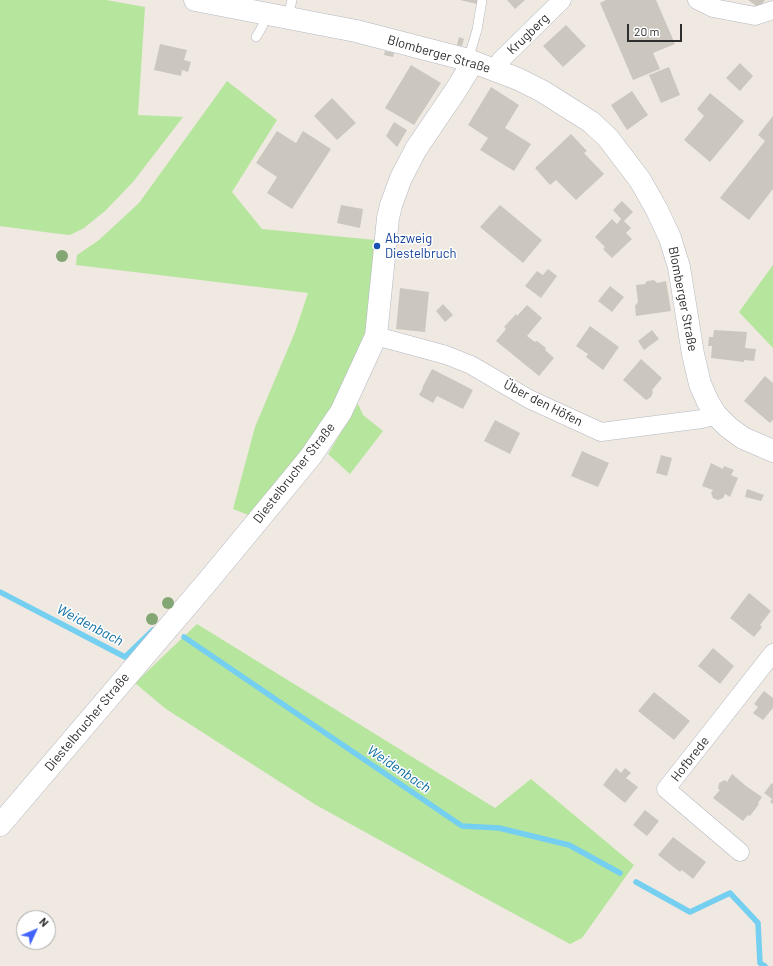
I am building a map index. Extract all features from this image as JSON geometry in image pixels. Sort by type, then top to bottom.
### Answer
[{"type":"street","name":"Blomberger Straße","points":[[195,0],[267,13],[290,9],[385,38],[470,61],[518,79],[542,91],[590,122],[608,138],[640,180],[657,210],[670,238],[679,267],[693,354],[700,384],[708,402],[716,415],[728,427],[743,438],[773,451]]},
{"type":"street","name":"Krugberg","points":[[494,70],[501,60],[562,0]]},
{"type":"street","points":[[697,0],[713,8],[755,16],[773,10]]},
{"type":"street","name":"Diestelbrucher Straße","points":[[0,825],[208,581],[311,456],[341,412],[376,336],[388,218],[391,205],[401,178],[416,149],[456,90],[470,61]]},
{"type":"street","name":"Über den Höfen","points":[[376,336],[446,355],[471,365],[529,399],[601,432],[702,419],[716,415]]},
{"type":"street","name":"Hofbrede","points":[[740,852],[666,789],[773,653]]},
{"type":"lane","points":[[470,61],[482,0]]},
{"type":"lane","points":[[256,37],[262,27],[267,13]]},
{"type":"green space","points":[[0,0],[106,0],[145,7],[138,115],[183,117],[133,182],[105,211],[84,228],[70,235],[0,226]]},
{"type":"green space","points":[[227,81],[277,120],[232,192],[262,229],[375,240],[366,341],[332,410],[251,516],[233,509],[255,427],[295,332],[308,293],[76,265],[77,255],[99,240],[139,203]]},
{"type":"green space","points":[[773,265],[773,348],[739,312]]},
{"type":"green space","points":[[358,404],[363,415],[383,431],[350,474],[328,454]]},
{"type":"green space","points":[[197,624],[495,808],[531,779],[634,865],[582,938],[570,944],[316,805],[166,709],[135,683]]},
{"type":"building","points":[[460,0],[478,0],[477,4]]},
{"type":"building","points":[[507,0],[525,0],[515,9]]},
{"type":"building","points":[[606,0],[656,0],[675,44],[653,53],[660,69],[633,80],[600,3]]},
{"type":"building","points":[[748,0],[765,0],[759,8]]},
{"type":"building","points":[[566,25],[586,46],[563,67],[543,46]]},
{"type":"building","points":[[459,37],[464,39],[462,46],[457,45]]},
{"type":"building","points":[[160,44],[187,50],[184,60],[191,62],[188,72],[182,70],[181,76],[154,70]]},
{"type":"building","points":[[385,51],[394,53],[393,57],[384,55]]},
{"type":"building","points":[[740,63],[753,76],[740,91],[726,78]]},
{"type":"building","points":[[411,65],[441,83],[414,125],[385,108]]},
{"type":"building","points":[[669,67],[680,95],[661,103],[649,75]]},
{"type":"building","points":[[491,87],[519,105],[505,128],[531,144],[514,171],[480,150],[488,138],[468,125]]},
{"type":"building","points":[[632,91],[648,115],[627,130],[611,105]]},
{"type":"building","points":[[710,93],[744,121],[710,162],[684,140],[704,116],[697,109]]},
{"type":"building","points":[[332,98],[356,123],[337,140],[314,116]]},
{"type":"building","points":[[773,116],[773,189],[749,220],[720,198],[765,141],[758,135]]},
{"type":"building","points":[[394,122],[407,130],[397,147],[386,136]]},
{"type":"building","points":[[277,131],[296,143],[303,131],[331,149],[292,209],[267,193],[277,177],[256,163]]},
{"type":"building","points":[[571,134],[587,151],[584,153],[604,174],[576,200],[556,180],[550,185],[535,168]]},
{"type":"building","points":[[622,201],[633,212],[624,221],[631,228],[626,233],[632,239],[612,258],[603,249],[605,247],[595,237],[612,219],[617,224],[621,219],[613,210]]},
{"type":"building","points":[[341,205],[363,209],[360,228],[337,223]]},
{"type":"building","points":[[500,205],[542,240],[523,263],[480,227]]},
{"type":"building","points":[[548,269],[557,276],[541,298],[525,286],[537,271],[543,275]]},
{"type":"building","points":[[654,280],[657,283],[666,281],[671,311],[636,316],[635,306],[638,302],[636,285],[645,284],[647,281]]},
{"type":"building","points":[[610,286],[624,297],[612,312],[598,301]]},
{"type":"building","points":[[400,288],[429,292],[425,332],[396,329]]},
{"type":"building","points":[[443,304],[453,315],[445,322],[436,311]]},
{"type":"building","points":[[527,305],[542,318],[527,336],[546,348],[545,350],[554,358],[539,376],[496,341],[506,329],[504,327]]},
{"type":"building","points":[[590,326],[619,347],[603,370],[586,357],[588,354],[576,346]]},
{"type":"building","points":[[652,330],[659,339],[644,350],[638,341]]},
{"type":"building","points":[[714,330],[747,332],[745,348],[756,349],[754,361],[744,360],[744,362],[711,358],[712,346],[708,346],[709,337],[713,337]]},
{"type":"building","points":[[641,359],[662,378],[652,390],[653,392],[651,397],[646,400],[623,380]]},
{"type":"building","points":[[432,369],[473,390],[463,409],[437,396],[433,403],[419,395]]},
{"type":"building","points":[[765,376],[773,383],[773,420],[770,423],[744,401]]},
{"type":"building","points":[[495,420],[520,433],[510,454],[484,441]]},
{"type":"building","points":[[582,451],[609,463],[598,487],[571,476]]},
{"type":"building","points":[[661,455],[672,458],[667,476],[656,473]]},
{"type":"building","points":[[711,463],[723,469],[724,466],[734,470],[731,475],[738,478],[730,497],[725,494],[723,498],[718,500],[713,498],[711,493],[713,490],[702,486]]},
{"type":"building","points":[[747,489],[764,495],[761,501],[745,497]]},
{"type":"building","points":[[749,593],[771,611],[760,625],[762,627],[754,637],[730,618]]},
{"type":"building","points":[[713,648],[734,666],[720,684],[698,666]]},
{"type":"building","points":[[764,691],[773,698],[773,708],[763,720],[753,713],[758,707],[754,704]]},
{"type":"building","points":[[654,692],[690,721],[674,740],[638,711]]},
{"type":"building","points":[[616,768],[621,773],[625,768],[631,773],[626,778],[638,787],[625,803],[603,785]]},
{"type":"building","points":[[732,774],[762,797],[758,803],[759,804],[750,816],[748,815],[743,821],[713,798],[720,790],[718,789],[719,783],[725,780],[727,782]]},
{"type":"building","points":[[772,783],[773,804],[770,802],[772,799],[764,793]]},
{"type":"building","points":[[645,810],[659,821],[647,836],[633,825]]},
{"type":"building","points":[[673,837],[706,862],[693,879],[682,870],[680,872],[658,855]]},
{"type":"waterway","name":"Weidenbach","points":[[0,592],[125,657],[153,630]]},
{"type":"waterway","name":"Weidenbach","points":[[184,637],[462,826],[499,828],[569,845],[620,873]]},
{"type":"waterway","name":"Weidenbach","points":[[636,882],[690,912],[730,893],[758,923],[760,963],[765,966]]},
{"type":"place","name":"Abzweig Diestelbruch","points":[[377,246]]}]
